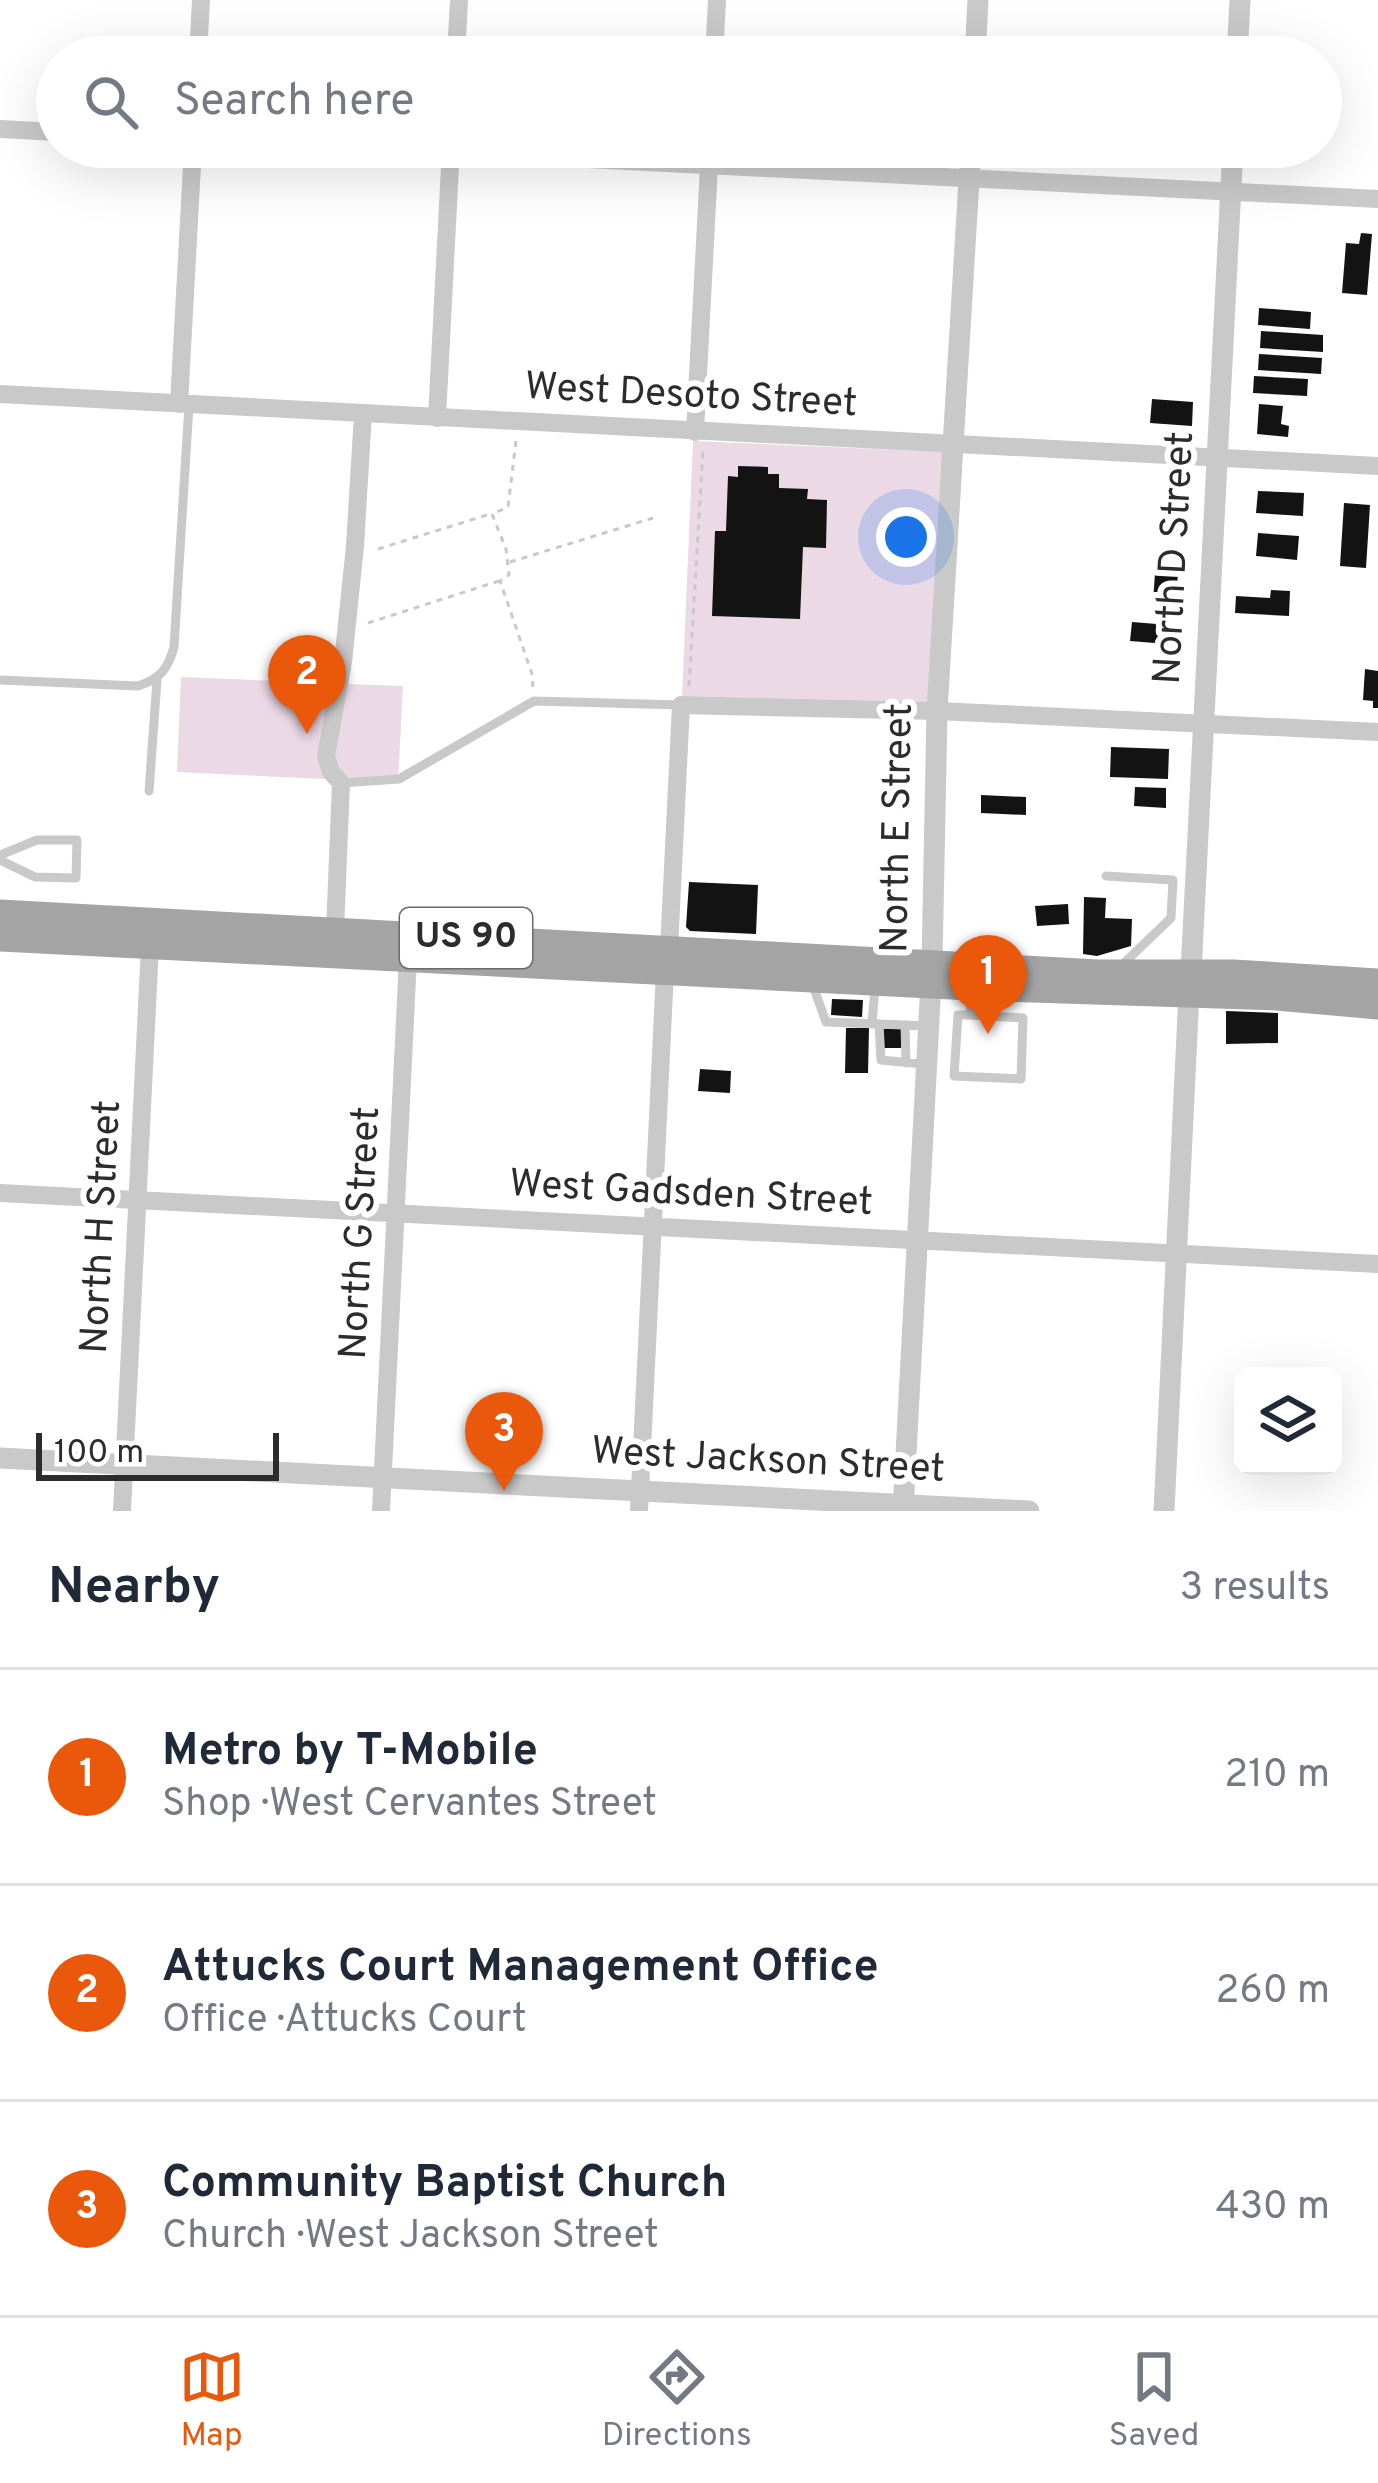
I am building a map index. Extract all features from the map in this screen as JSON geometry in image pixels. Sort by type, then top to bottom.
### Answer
[{"type":"main road","name":"US 90","points":[[0,913],[540,942],[812,984],[875,988],[932,974],[971,1001],[1126,993],[1190,982],[1378,982]]},
{"type":"main road","points":[[202,948],[241,937],[319,941],[334,931]]},
{"type":"main road","name":"US 90","points":[[0,938],[408,958],[667,960],[932,974],[1114,973],[1378,1006]]},
{"type":"main road","points":[[408,958],[412,949],[422,945],[508,950],[540,942]]},
{"type":"street","points":[[199,36],[201,0]]},
{"type":"street","points":[[457,36],[459,0]]},
{"type":"street","points":[[715,36],[717,0]]},
{"type":"street","points":[[976,36],[978,0]]},
{"type":"street","points":[[1239,36],[1240,0]]},
{"type":"street","points":[[0,129],[36,131]]},
{"type":"street","points":[[184,404],[192,168]]},
{"type":"street","points":[[437,418],[450,168]]},
{"type":"street","points":[[700,432],[709,168]]},
{"type":"street","points":[[845,168],[969,179],[1378,199]]},
{"type":"street","name":"North E Street","points":[[903,1508],[916,1240],[916,1063],[928,1032],[932,974],[937,711],[970,168]]},
{"type":"street","name":"North D Street","points":[[1164,1511],[1190,982],[1183,902],[1204,723],[1232,168]]},
{"type":"street","name":"West Desoto Street","points":[[0,394],[1378,466]]},
{"type":"street","points":[[334,931],[341,783],[331,772],[326,755],[343,662],[356,546],[363,414]]},
{"type":"street","points":[[640,1501],[684,705],[937,711],[1378,732]]},
{"type":"street","name":"North H Street","points":[[122,1511],[150,946]]},
{"type":"street","name":"North G Street","points":[[381,1511],[408,958]]},
{"type":"street","name":"West Gadsden Street","points":[[0,1193],[1378,1264]]},
{"type":"street","name":"West Jackson Street","points":[[0,1458],[382,1478],[640,1501],[1029,1511]]},
{"type":"lane","points":[[149,791],[157,680],[174,647],[184,404]]},
{"type":"lane","points":[[0,680],[123,687],[157,680]]},
{"type":"lane","points":[[341,783],[399,779],[534,701],[684,705]]},
{"type":"lane","points":[[37,840],[77,840],[76,878],[35,877],[0,858],[37,840]]},
{"type":"lane","points":[[1106,876],[1173,880],[1183,902],[1114,973]]},
{"type":"lane","points":[[812,984],[826,1022],[905,1025],[956,1039]]},
{"type":"lane","points":[[875,988],[881,1060],[916,1063],[905,1025]]},
{"type":"lane","points":[[971,1001],[1023,1018],[1021,1079],[954,1076],[958,1015],[971,1001]]},
{"type":"path","points":[[684,705],[700,432]]},
{"type":"path","points":[[378,549],[508,507],[516,441]]},
{"type":"path","points":[[368,623],[483,588],[509,575],[506,549],[492,514]]},
{"type":"path","points":[[508,562],[653,518]]},
{"type":"path","points":[[500,580],[532,674],[534,701]]},
{"type":"shaded area","points":[[693,441],[943,452],[929,702],[682,696]]},
{"type":"shaded area","points":[[181,677],[331,683],[325,779],[177,772]]},
{"type":"shaded area","points":[[347,684],[403,686],[398,783],[348,781],[338,767],[335,755]]},
{"type":"building","points":[[1361,233],[1372,234],[1367,295],[1342,293],[1346,243],[1359,244]]},
{"type":"building","points":[[1259,308],[1311,312],[1310,329],[1258,325]]},
{"type":"building","points":[[1261,331],[1323,335],[1323,352],[1260,348]]},
{"type":"building","points":[[1259,354],[1322,358],[1321,374],[1258,370]]},
{"type":"building","points":[[1254,376],[1308,379],[1307,396],[1253,393]]},
{"type":"building","points":[[1152,399],[1193,402],[1192,426],[1150,423]]},
{"type":"building","points":[[1259,404],[1283,406],[1281,424],[1289,426],[1288,437],[1257,434]]},
{"type":"building","points":[[738,466],[768,467],[768,474],[779,474],[779,488],[808,489],[807,499],[827,500],[826,548],[803,547],[800,619],[712,616],[715,531],[726,531],[728,476],[738,477]]},
{"type":"building","points":[[1258,491],[1304,493],[1303,516],[1256,513]]},
{"type":"building","points":[[1344,503],[1370,505],[1366,568],[1340,566]]},
{"type":"building","points":[[1258,533],[1299,536],[1297,560],[1256,556]]},
{"type":"building","points":[[1155,573],[1178,575],[1175,604],[1153,602]]},
{"type":"building","points":[[1271,590],[1290,591],[1289,616],[1235,613],[1236,596],[1270,598]]},
{"type":"building","points":[[1132,622],[1169,625],[1167,644],[1130,641]]},
{"type":"building","points":[[1365,669],[1378,671],[1378,708],[1373,708],[1373,701],[1363,700]]},
{"type":"building","points":[[1111,747],[1169,749],[1168,779],[1110,777]]},
{"type":"building","points":[[1135,787],[1166,788],[1166,808],[1134,806]]},
{"type":"building","points":[[981,795],[1026,797],[1026,815],[981,813]]},
{"type":"building","points":[[689,882],[758,885],[756,934],[690,931],[686,927]]},
{"type":"building","points":[[1084,897],[1106,898],[1105,918],[1132,919],[1131,946],[1097,956],[1083,954]]},
{"type":"building","points":[[1068,904],[1069,924],[1037,926],[1035,906]]},
{"type":"building","points":[[832,999],[863,1000],[862,1017],[831,1015]]},
{"type":"building","points":[[1226,1011],[1278,1013],[1278,1043],[1226,1044]]},
{"type":"building","points":[[846,1028],[869,1028],[868,1073],[845,1073]]},
{"type":"building","points":[[883,1029],[901,1029],[901,1048],[884,1048]]},
{"type":"building","points":[[700,1069],[731,1071],[730,1093],[698,1091]]},
{"type":"place","name":"Attucks Court Management Office","points":[[307,734]]},
{"type":"place","name":"Metro by T-Mobile","points":[[988,1034]]},
{"type":"place","name":"Community Baptist Church","points":[[504,1491]]}]
